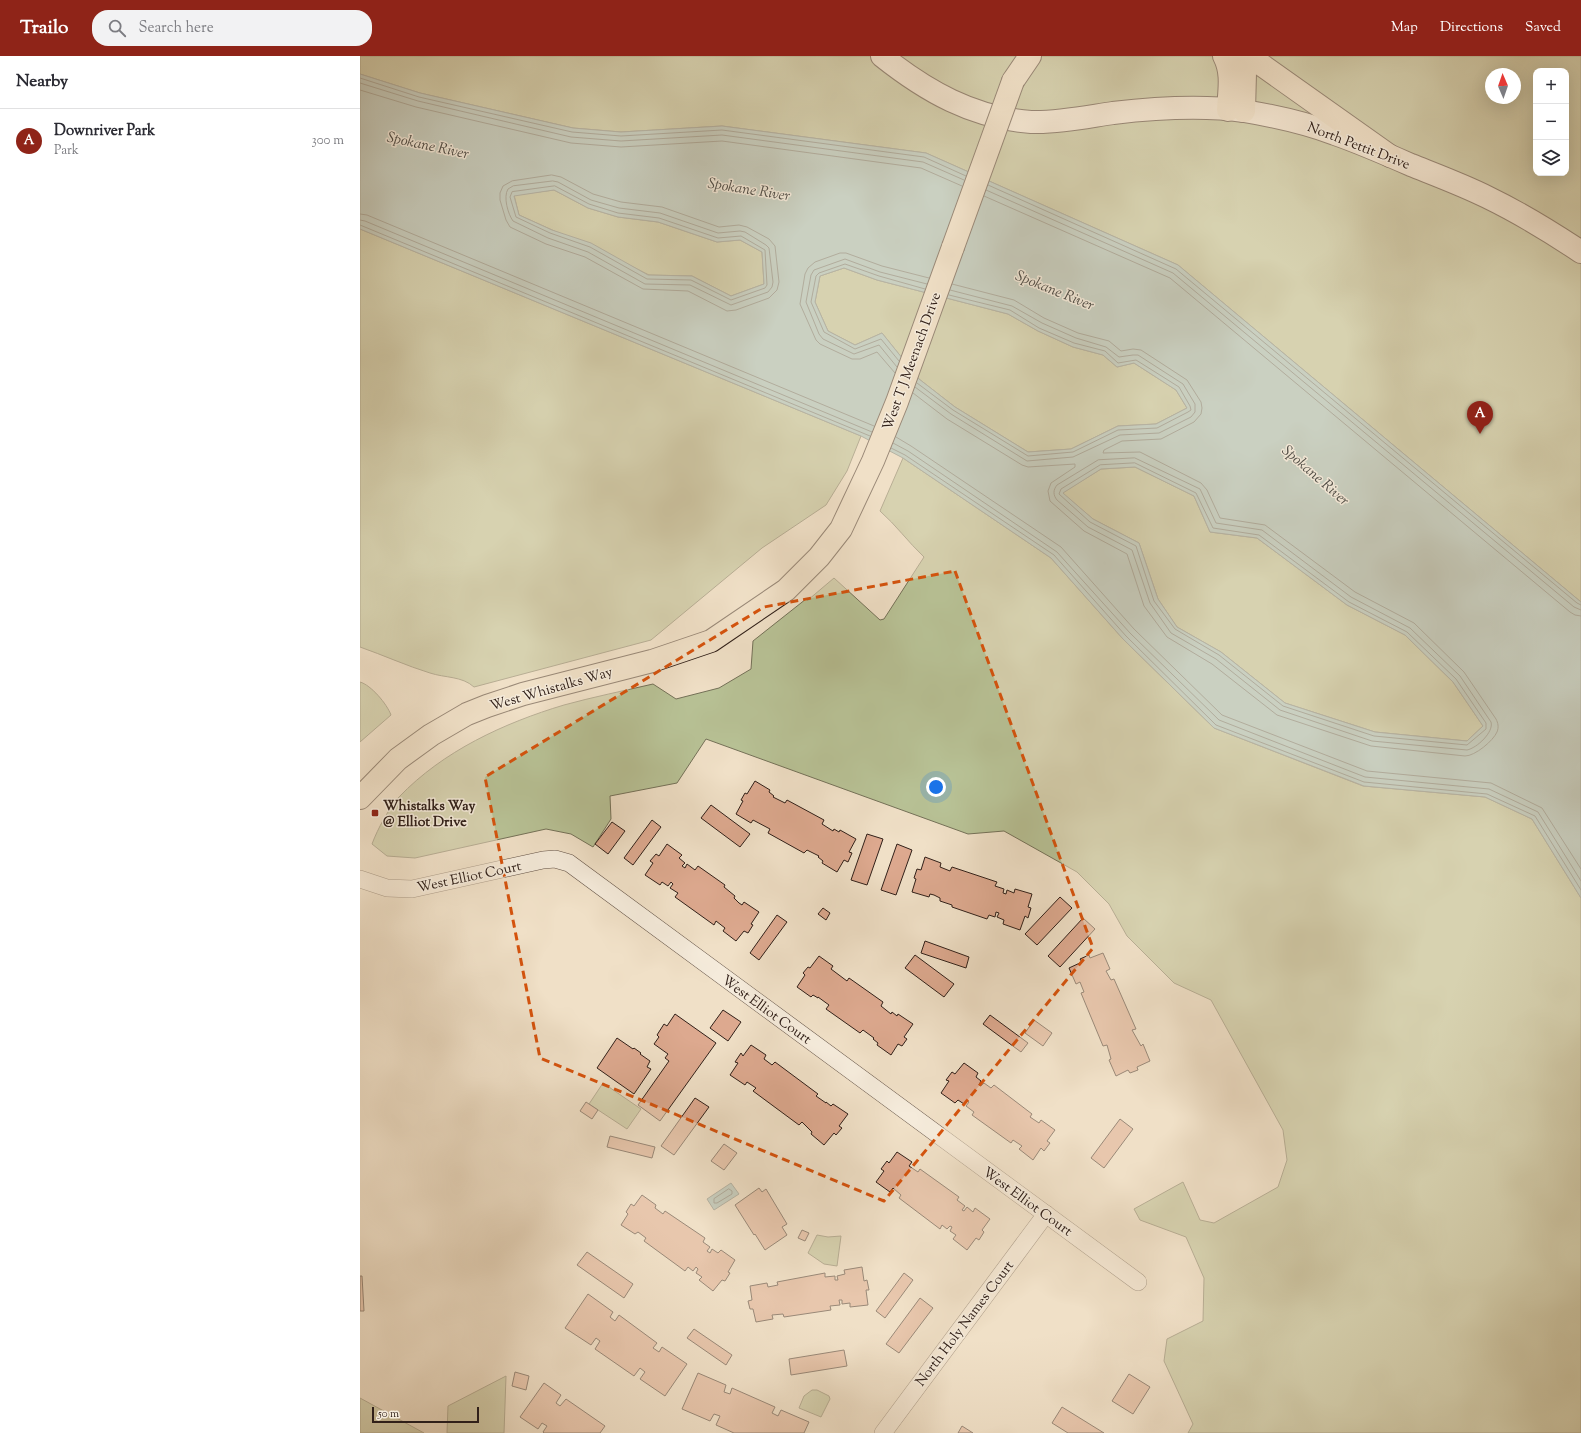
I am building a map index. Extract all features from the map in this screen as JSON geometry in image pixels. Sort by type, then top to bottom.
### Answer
[{"type":"main road","points":[[1013,81],[1018,56]]},
{"type":"main road","points":[[1013,81],[1023,56]]},
{"type":"main road","points":[[1013,81],[1030,56]]},
{"type":"main road","points":[[1224,56],[1228,64],[1236,110]]},
{"type":"main road","points":[[1236,110],[1245,73],[1240,56]]},
{"type":"main road","points":[[1249,56],[1390,156]]},
{"type":"main road","name":"West T J Meenach Drive","points":[[759,609],[786,590],[819,557],[841,529],[873,461],[897,402],[1013,81]]},
{"type":"main road","name":"West Whistalks Way","points":[[360,798],[384,772],[415,746],[467,714],[523,694],[652,661],[711,641],[759,609]]},
{"type":"street","name":"North Pettit Drive","points":[[882,56],[908,77],[937,95],[974,110],[1031,122],[1056,121],[1123,112],[1175,108],[1236,110],[1297,122],[1327,131],[1486,196],[1553,233],[1581,252]]},
{"type":"street","name":"West Elliot Court","points":[[360,879],[379,886],[395,889],[408,889],[431,886],[543,860],[555,860],[569,863],[1138,1282]]},
{"type":"street","name":"North Holy Names Court","points":[[883,1433],[1046,1214]]},
{"type":"highlighted area","points":[[955,571],[1093,948],[884,1201],[540,1058],[485,777],[764,607]]},
{"type":"green space","points":[[360,56],[1581,56],[1581,602],[1178,265],[926,153],[722,126],[621,132],[573,128],[420,93],[360,74]]},
{"type":"green space","points":[[554,190],[588,208],[618,217],[658,222],[717,242],[740,240],[762,252],[764,284],[731,296],[692,276],[649,275],[519,215],[514,195]]},
{"type":"green space","points":[[360,229],[861,436],[847,471],[826,505],[762,548],[651,640],[474,687],[464,681],[436,675],[360,647]]},
{"type":"green space","points":[[844,268],[877,280],[1008,314],[1038,331],[1073,347],[1103,355],[1117,367],[1134,363],[1176,390],[1187,408],[1156,424],[1118,426],[1071,449],[1028,452],[955,407],[919,379],[882,333],[855,345],[828,331],[815,302],[820,276]]},
{"type":"green space","points":[[903,458],[1051,558],[1123,639],[1214,728],[1363,786],[1485,797],[1532,819],[1581,898],[1581,1433],[1188,1433],[1193,1424],[1164,1361],[1167,1339],[1203,1321],[1204,1278],[1186,1237],[1140,1220],[1134,1209],[1183,1182],[1200,1220],[1214,1223],[1278,1187],[1287,1160],[1283,1130],[1211,1000],[1174,983],[1127,936],[1109,904],[1077,872],[1004,831],[968,834],[706,739],[677,783],[610,796],[611,819],[593,847],[571,834],[546,829],[415,858],[387,856],[372,844],[384,819],[399,797],[416,781],[455,752],[476,740],[519,720],[586,699],[653,684],[676,699],[719,688],[751,669],[753,641],[806,599],[808,600],[834,578],[880,620],[884,619],[924,557],[880,511]]},
{"type":"green space","points":[[1135,467],[1194,496],[1210,532],[1257,538],[1347,605],[1405,635],[1453,682],[1483,726],[1467,741],[1375,732],[1285,703],[1221,652],[1177,627],[1158,599],[1139,543],[1093,519],[1062,493],[1101,469]]},
{"type":"green space","points":[[360,682],[369,687],[378,696],[391,715],[360,742]]},
{"type":"green space","points":[[603,1083],[641,1109],[627,1129],[589,1104]]},
{"type":"green space","points":[[817,1235],[828,1237],[841,1236],[837,1266],[824,1264],[808,1253]]},
{"type":"green space","points":[[506,1376],[504,1433],[447,1433],[448,1406]]},
{"type":"green space","points":[[812,1390],[817,1390],[829,1396],[830,1399],[821,1417],[799,1408],[804,1396]]},
{"type":"green space","points":[[360,1398],[424,1433],[360,1433]]},
{"type":"water","name":"Spokane River","points":[[360,74],[420,93],[573,128],[621,132],[722,126],[926,153],[1178,265],[1581,602],[1581,898],[1532,819],[1485,797],[1364,786],[1214,728],[1123,639],[1051,558],[903,458],[861,436],[360,229]],"holes":[[[554,190],[588,208],[618,217],[658,222],[717,242],[740,240],[762,252],[764,284],[731,296],[692,276],[648,275],[591,243],[552,230],[519,215],[514,196]],[[844,268],[877,280],[1008,314],[1038,331],[1073,347],[1103,355],[1117,367],[1134,363],[1176,390],[1187,408],[1156,424],[1118,426],[1071,449],[1028,452],[955,407],[919,379],[882,333],[855,345],[828,331],[815,302],[820,276]],[[1135,467],[1194,496],[1210,532],[1257,538],[1347,605],[1405,635],[1453,682],[1483,726],[1467,741],[1375,732],[1285,703],[1221,652],[1177,627],[1158,599],[1139,543],[1093,519],[1063,493],[1101,469]]]},
{"type":"water","points":[[731,1183],[739,1194],[714,1210],[707,1199]]},
{"type":"building","points":[[755,781],[770,790],[769,792],[774,796],[773,797],[785,803],[787,800],[824,820],[822,824],[833,831],[834,829],[839,832],[840,830],[856,839],[849,852],[852,853],[848,862],[844,860],[837,872],[822,863],[823,861],[818,857],[819,856],[807,850],[804,853],[768,833],[770,829],[753,820],[751,823],[736,814],[743,801],[741,800],[745,793],[747,794]]},
{"type":"building","points":[[711,805],[750,834],[740,847],[701,818]]},
{"type":"building","points":[[652,820],[661,827],[633,865],[624,858]]},
{"type":"building","points":[[612,822],[625,831],[608,854],[595,844]]},
{"type":"building","points":[[867,834],[883,839],[867,885],[851,880]]},
{"type":"building","points":[[667,844],[682,855],[679,858],[685,863],[682,866],[685,868],[687,864],[695,870],[698,866],[725,885],[724,887],[735,896],[734,898],[739,903],[742,905],[744,902],[759,912],[751,924],[753,925],[748,933],[744,931],[736,941],[723,931],[725,928],[716,921],[714,925],[675,897],[678,893],[670,888],[673,884],[671,882],[668,886],[662,882],[660,885],[645,875],[653,863],[650,861],[656,854],[659,856]]},
{"type":"building","points":[[897,844],[912,850],[896,895],[881,890]]},
{"type":"building","points":[[925,857],[941,863],[940,867],[950,871],[952,867],[997,882],[995,886],[1004,889],[1003,893],[1006,894],[1007,890],[1014,893],[1015,889],[1032,894],[1028,907],[1031,908],[1028,918],[1025,916],[1020,930],[1003,924],[1004,920],[997,917],[999,913],[996,912],[995,917],[989,915],[987,919],[952,907],[952,905],[940,901],[940,898],[934,895],[930,894],[929,897],[912,892],[917,869],[921,870]]},
{"type":"building","points":[[1060,897],[1072,908],[1037,945],[1025,934]]},
{"type":"building","points":[[823,908],[830,913],[826,920],[818,914]]},
{"type":"building","points":[[777,915],[787,922],[759,960],[750,953]]},
{"type":"building","points":[[1083,918],[1095,929],[1060,967],[1048,956]]},
{"type":"building","points":[[925,941],[969,957],[966,968],[921,953]]},
{"type":"building","points":[[1103,953],[1110,969],[1106,971],[1111,980],[1114,979],[1136,1029],[1132,1030],[1141,1046],[1143,1044],[1150,1061],[1137,1067],[1138,1070],[1130,1073],[1128,1070],[1116,1076],[1109,1060],[1111,1059],[1107,1045],[1103,1046],[1081,993],[1084,992],[1080,982],[1076,984],[1069,968],[1082,962],[1080,959],[1089,955],[1090,958]]},
{"type":"building","points":[[915,955],[954,984],[944,997],[905,968]]},
{"type":"building","points":[[819,956],[833,966],[831,969],[847,981],[849,978],[883,1002],[881,1006],[891,1014],[892,1012],[897,1016],[898,1014],[913,1024],[904,1037],[907,1039],[902,1046],[898,1044],[891,1055],[877,1045],[878,1043],[873,1039],[874,1038],[863,1030],[860,1033],[826,1009],[829,1005],[818,997],[813,995],[811,997],[797,987],[805,975],[803,973],[808,967],[810,968]]},
{"type":"building","points":[[723,1010],[741,1022],[728,1041],[710,1028]]},
{"type":"building","points":[[675,1014],[716,1043],[660,1121],[638,1105],[669,1061],[665,1058],[668,1054],[654,1044],[659,1037],[657,1035],[664,1024],[667,1026]]},
{"type":"building","points":[[990,1015],[1028,1043],[1021,1052],[983,1024]]},
{"type":"building","points":[[1034,1020],[1052,1033],[1043,1046],[1025,1033]]},
{"type":"building","points":[[617,1038],[633,1049],[634,1048],[650,1061],[647,1067],[651,1069],[634,1094],[597,1068]]},
{"type":"building","points":[[751,1045],[766,1055],[764,1059],[772,1065],[775,1062],[818,1094],[816,1096],[831,1106],[833,1104],[848,1114],[839,1126],[842,1128],[836,1135],[834,1133],[824,1145],[811,1134],[812,1132],[802,1122],[799,1125],[753,1091],[756,1088],[747,1082],[745,1085],[730,1075],[738,1063],[735,1062],[741,1053],[743,1056]]},
{"type":"building","points":[[964,1063],[978,1073],[976,1077],[981,1081],[979,1085],[981,1086],[984,1083],[991,1088],[994,1085],[1032,1114],[1030,1117],[1039,1123],[1041,1120],[1055,1130],[1047,1141],[1050,1143],[1044,1151],[1041,1148],[1033,1160],[1019,1149],[1022,1146],[1013,1140],[1011,1143],[972,1115],[974,1112],[966,1106],[969,1102],[967,1100],[964,1104],[958,1100],[955,1103],[941,1093],[949,1081],[946,1080],[952,1072],[955,1074]]},
{"type":"building","points":[[695,1098],[709,1107],[674,1155],[661,1146]]},
{"type":"building","points":[[586,1102],[598,1110],[592,1119],[580,1111]]},
{"type":"building","points":[[1120,1119],[1133,1129],[1104,1168],[1091,1158]]},
{"type":"building","points":[[610,1136],[655,1147],[652,1158],[607,1147]]},
{"type":"building","points":[[724,1144],[737,1153],[724,1170],[711,1161]]},
{"type":"building","points":[[897,1152],[912,1162],[909,1166],[918,1172],[920,1169],[959,1197],[957,1200],[965,1206],[962,1210],[964,1211],[967,1207],[973,1212],[975,1208],[990,1219],[982,1230],[984,1232],[979,1240],[976,1238],[967,1250],[953,1239],[956,1235],[950,1231],[952,1227],[950,1226],[947,1229],[942,1225],[940,1229],[899,1198],[901,1195],[893,1188],[890,1192],[876,1182],[884,1171],[881,1169],[887,1161],[889,1163]]},
{"type":"building","points":[[759,1188],[762,1192],[766,1189],[787,1224],[782,1227],[787,1235],[765,1250],[735,1205]]},
{"type":"building","points":[[642,1195],[656,1205],[655,1208],[663,1214],[665,1211],[705,1238],[703,1242],[710,1247],[707,1251],[710,1253],[712,1249],[718,1253],[721,1250],[735,1260],[725,1281],[722,1280],[713,1291],[699,1280],[702,1277],[696,1273],[698,1269],[696,1267],[693,1271],[688,1267],[685,1271],[644,1241],[646,1238],[638,1232],[635,1234],[621,1225],[628,1214],[626,1212],[631,1204],[634,1206]]},
{"type":"building","points":[[802,1230],[809,1233],[805,1241],[798,1238]]},
{"type":"building","points":[[587,1252],[633,1284],[624,1298],[577,1265]]},
{"type":"building","points":[[862,1267],[864,1281],[867,1280],[869,1290],[866,1290],[868,1305],[850,1307],[850,1303],[842,1304],[842,1300],[839,1300],[840,1305],[830,1306],[831,1310],[784,1317],[783,1314],[772,1315],[773,1319],[756,1322],[753,1309],[750,1309],[748,1301],[752,1300],[750,1286],[767,1283],[768,1287],[778,1285],[777,1282],[825,1273],[825,1277],[835,1276],[835,1280],[838,1280],[837,1276],[845,1274],[844,1270]]},
{"type":"building","points":[[904,1273],[913,1280],[885,1318],[876,1311]]},
{"type":"building","points":[[360,1276],[362,1276],[364,1311],[360,1311]]},
{"type":"building","points":[[588,1294],[613,1312],[610,1317],[615,1321],[619,1315],[657,1343],[653,1348],[659,1352],[662,1347],[687,1364],[665,1396],[640,1379],[645,1372],[640,1368],[634,1376],[595,1349],[600,1341],[596,1338],[591,1345],[565,1328]]},
{"type":"building","points":[[920,1298],[933,1308],[899,1353],[886,1344]]},
{"type":"building","points":[[694,1329],[732,1355],[726,1365],[687,1338]]},
{"type":"building","points":[[844,1350],[847,1366],[791,1375],[789,1359]]},
{"type":"building","points":[[515,1372],[529,1376],[526,1390],[512,1386]]},
{"type":"building","points":[[698,1373],[726,1385],[724,1392],[730,1394],[732,1388],[775,1407],[772,1413],[778,1416],[781,1410],[809,1422],[804,1433],[734,1433],[716,1425],[720,1416],[714,1414],[710,1421],[682,1409]]},
{"type":"building","points":[[1129,1374],[1150,1387],[1133,1414],[1112,1401]]},
{"type":"building","points":[[544,1383],[561,1395],[556,1403],[560,1406],[566,1399],[605,1426],[600,1433],[544,1433],[543,1432],[547,1426],[542,1423],[538,1429],[520,1417]]},
{"type":"building","points":[[1062,1407],[1104,1433],[1068,1433],[1052,1423]]},
{"type":"building","points":[[962,1426],[973,1433],[958,1433]]},
{"type":"place","name":"Downriver Park","points":[[1480,434]]},
{"type":"place","name":"Whistalks Way @ Elliot Drive","points":[[375,813]]}]
